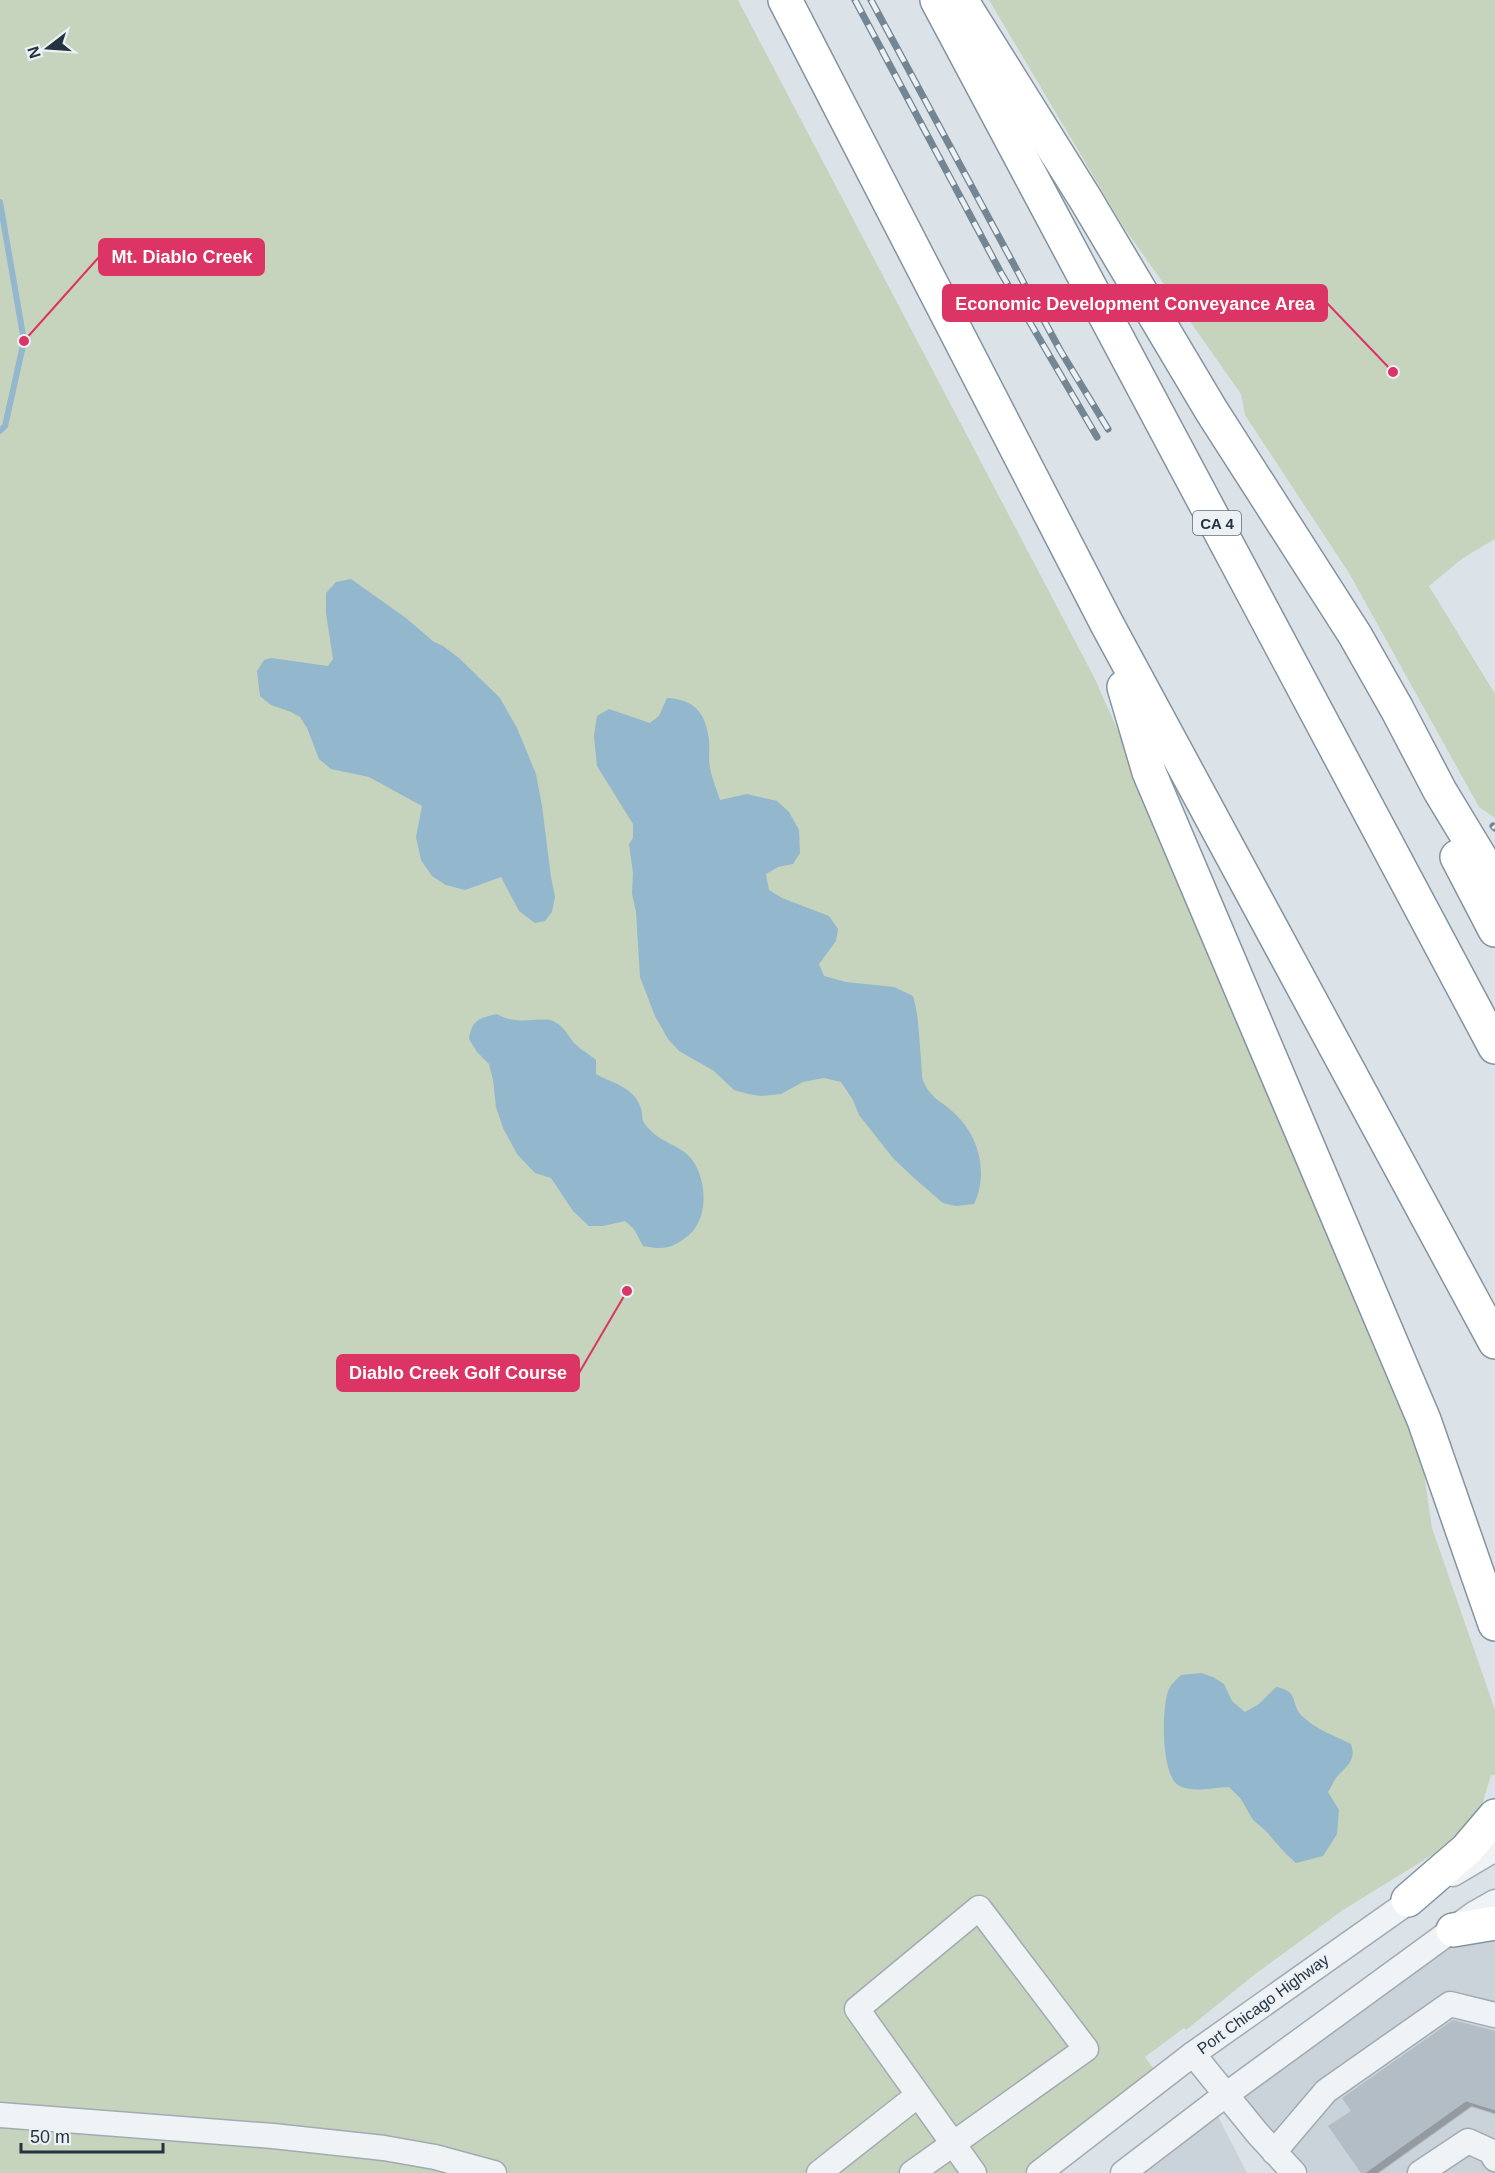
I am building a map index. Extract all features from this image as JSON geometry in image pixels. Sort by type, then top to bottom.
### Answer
[{"type":"highway","points":[[785,0],[1107,624],[1495,1342]]},
{"type":"highway","name":"CA 4","points":[[937,0],[1495,1047]]},
{"type":"highway","points":[[961,0],[1086,200],[1211,410],[1308,560],[1397,709],[1440,791],[1495,882]]},
{"type":"highway","points":[[1308,560],[1346,628],[1424,795],[1495,930]]},
{"type":"highway","points":[[1107,624],[1149,772],[1424,1420],[1495,1624]]},
{"type":"highway","points":[[1408,1900],[1467,1849],[1495,1815]]},
{"type":"highway","points":[[1453,1930],[1495,1923]]},
{"type":"street","name":"Port Chicago Highway","points":[[1039,2173],[1193,2054],[1408,1900],[1495,1849]]},
{"type":"street","points":[[1123,2173],[1227,2094],[1495,1902]]},
{"type":"street","points":[[912,2173],[952,2144],[1086,2049],[979,1908],[857,2009],[952,2144],[974,2173]]},
{"type":"street","points":[[1274,2152],[1326,2091],[1450,2004],[1495,2015]]},
{"type":"street","points":[[1193,2054],[1294,2173]]},
{"type":"street","points":[[819,2173],[918,2095]]},
{"type":"street","points":[[0,2115],[273,2136],[384,2148],[435,2157],[494,2173]]},
{"type":"street","points":[[1420,2173],[1468,2141],[1490,2151],[1495,2159]]},
{"type":"shaded area","points":[[1495,1923],[1495,2173],[1294,2173],[1227,2094],[1453,1930]]},
{"type":"shaded area","points":[[1212,2105],[1247,2173],[1123,2173]]},
{"type":"green space","points":[[0,0],[738,0],[1094,677],[1142,784],[1420,1447],[1432,1528],[1495,1710],[1495,1775],[1491,1775],[1482,1805],[1458,1833],[1432,1855],[1343,1910],[1254,1975],[1186,2030],[1184,2028],[1145,2057],[1161,2079],[1039,2173],[0,2173]]},
{"type":"green space","points":[[989,0],[1495,0],[1495,539],[1463,558],[1429,586],[1495,694],[1495,818],[1479,807],[1349,573],[1245,415],[1241,394],[1123,226]]},
{"type":"water","points":[[351,579],[406,618],[434,642],[459,658],[500,698],[517,728],[536,774],[555,897],[552,912],[545,921],[535,923],[519,911],[501,877],[465,890],[446,885],[432,876],[421,860],[416,837],[422,806],[369,777],[331,769],[319,759],[307,728],[300,717],[271,705],[260,696],[257,671],[264,660],[271,658],[328,666],[333,659],[326,613],[326,593],[336,582]]},
{"type":"water","points":[[667,698],[685,701],[702,715],[709,743],[709,765],[720,800],[747,794],[777,801],[789,812],[799,830],[800,853],[793,864],[778,867],[766,874],[769,890],[782,898],[829,916],[838,929],[836,941],[819,964],[824,976],[846,982],[894,987],[913,996],[918,1020],[924,1083],[934,1096],[962,1121],[979,1155],[981,1180],[974,1204],[956,1206],[943,1203],[914,1178],[893,1158],[859,1115],[853,1100],[841,1082],[824,1078],[803,1082],[781,1094],[761,1096],[748,1094],[734,1090],[714,1071],[679,1051],[668,1039],[655,1016],[640,977],[629,844],[633,838],[633,824],[597,766],[594,736],[597,716],[609,709],[650,723],[659,716]]},
{"type":"water","points":[[497,1014],[513,1020],[550,1020],[558,1024],[574,1043],[596,1060],[596,1074],[632,1094],[640,1106],[644,1123],[650,1130],[688,1155],[699,1173],[704,1195],[700,1218],[689,1235],[673,1246],[657,1248],[643,1246],[634,1229],[625,1221],[603,1226],[589,1226],[573,1211],[551,1178],[535,1173],[517,1154],[503,1128],[496,1107],[489,1064],[477,1052],[469,1039],[477,1021]]},
{"type":"water","points":[[1201,1673],[1224,1684],[1232,1701],[1245,1712],[1259,1704],[1276,1687],[1284,1689],[1292,1695],[1298,1711],[1307,1721],[1351,1744],[1352,1759],[1328,1792],[1339,1810],[1337,1834],[1323,1856],[1296,1863],[1253,1820],[1241,1799],[1229,1787],[1190,1789],[1178,1785],[1172,1778],[1168,1768],[1164,1740],[1166,1698],[1170,1687],[1181,1675]]},
{"type":"building","points":[[1453,2020],[1495,2031],[1495,2110],[1466,2101],[1365,2173],[1361,2173],[1328,2126],[1351,2111],[1342,2098]]},
{"type":"waterway","points":[[0,202],[24,341],[5,426],[0,431]]},
{"type":"railway","points":[[855,0],[1001,273],[1097,437]]},
{"type":"railway","points":[[871,0],[1060,350],[1108,429]]},
{"type":"place","name":"Mt. Diablo Creek","points":[[24,341]]},
{"type":"place","name":"Economic Development Conveyance Area","points":[[1393,372]]},
{"type":"place","name":"Diablo Creek Golf Course","points":[[627,1291]]}]
